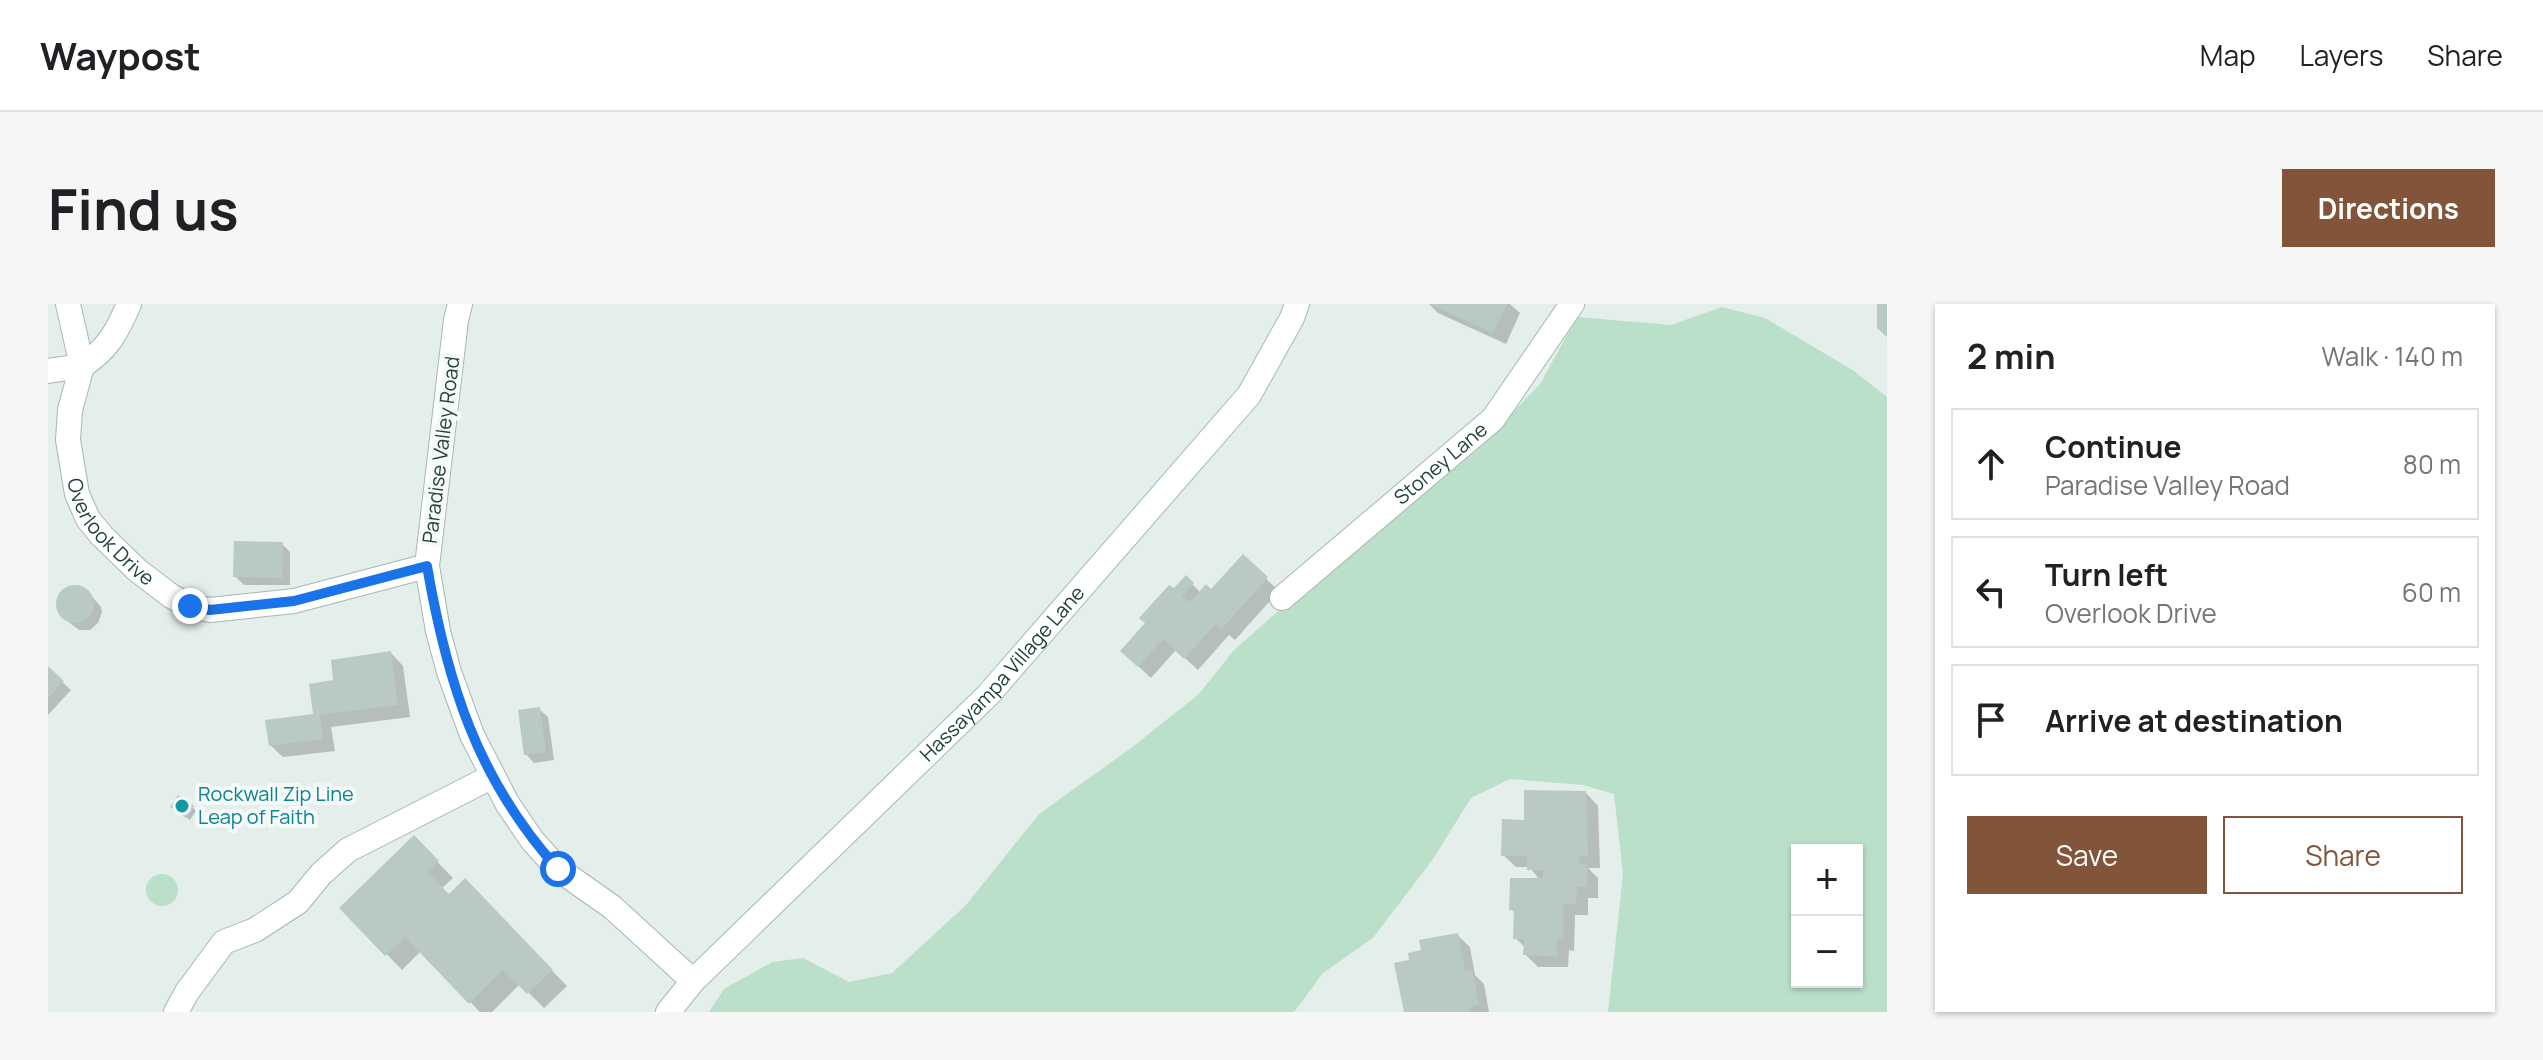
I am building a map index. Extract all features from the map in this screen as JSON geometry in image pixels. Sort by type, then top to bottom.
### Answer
[{"type":"street","points":[[68,304],[82,366]]},
{"type":"street","points":[[48,371],[82,366],[100,354],[118,331],[129,304]]},
{"type":"street","name":"Paradise Valley Road","points":[[460,304],[427,566],[438,631],[449,672],[472,735],[507,803],[532,840],[558,869],[612,907],[693,981]]},
{"type":"street","name":"Hassayampa Village Lane","points":[[668,1012],[693,981],[988,695],[1249,395],[1297,304]]},
{"type":"street","name":"Stoney Lane","points":[[1282,598],[1493,419],[1572,304]]},
{"type":"street","name":"Overlook Drive","points":[[82,366],[70,410],[68,440],[77,494],[88,519],[102,536],[137,570],[171,596],[190,606],[210,610],[294,601],[427,566]]},
{"type":"street","points":[[176,1012],[224,942],[255,930],[298,902],[321,874],[348,850],[493,776]]},
{"type":"green space","points":[[1722,307],[1765,318],[1854,371],[1887,397],[1887,1012],[1608,1012],[1623,874],[1614,794],[1583,785],[1510,779],[1471,798],[1433,859],[1373,938],[1323,973],[1294,1012],[709,1012],[724,989],[772,962],[803,958],[849,982],[892,973],[966,905],[1039,814],[1199,694],[1234,650],[1341,556],[1477,450],[1540,384],[1577,317],[1671,325]]},
{"type":"green space","points":[[162,874],[174,878],[178,890],[174,902],[162,906],[150,902],[146,890],[150,878]]},
{"type":"building","points":[[1429,304],[1507,304],[1493,333]]},
{"type":"building","points":[[1877,304],[1887,304],[1887,337],[1877,328]]},
{"type":"building","points":[[234,541],[283,542],[282,578],[233,577]]},
{"type":"building","points":[[1243,554],[1268,577],[1221,630],[1216,624],[1184,659],[1163,639],[1138,667],[1120,651],[1145,623],[1139,618],[1169,585],[1174,588],[1186,575],[1194,583],[1182,596],[1190,602],[1206,584],[1211,589]]},
{"type":"building","points":[[75,585],[89,590],[94,604],[89,618],[75,623],[61,618],[56,604],[61,590]]},
{"type":"building","points":[[391,651],[398,705],[320,715],[323,739],[269,746],[265,720],[313,714],[309,684],[333,680],[331,660]]},
{"type":"building","points":[[48,666],[64,681],[48,698]]},
{"type":"building","points":[[540,707],[546,752],[524,755],[518,710]]},
{"type":"building","points":[[1524,790],[1586,791],[1588,857],[1579,856],[1579,864],[1587,864],[1587,887],[1577,886],[1576,904],[1563,904],[1563,939],[1557,939],[1557,956],[1523,955],[1524,939],[1513,939],[1514,910],[1509,910],[1510,878],[1543,878],[1543,870],[1527,870],[1527,856],[1501,856],[1502,819],[1524,820]]},
{"type":"building","name":"Rockwall Zip Line Leap of Faith","points":[[178,795],[194,806],[186,818],[170,807]]},
{"type":"building","points":[[414,835],[439,861],[427,872],[449,894],[465,878],[553,970],[527,994],[503,970],[469,1004],[405,937],[385,956],[339,908]]},
{"type":"building","points":[[1458,933],[1465,971],[1472,970],[1479,1004],[1472,1006],[1470,1012],[1404,1012],[1394,963],[1409,960],[1408,953],[1421,950],[1419,940]]},
{"type":"place","name":"Rockwall Zip Line Leap of Faith","points":[[182,806]]},
{"type":"route","points":[[190,606],[210,610],[294,601],[427,566],[438,631],[472,735],[507,803],[532,840],[558,869]]}]
